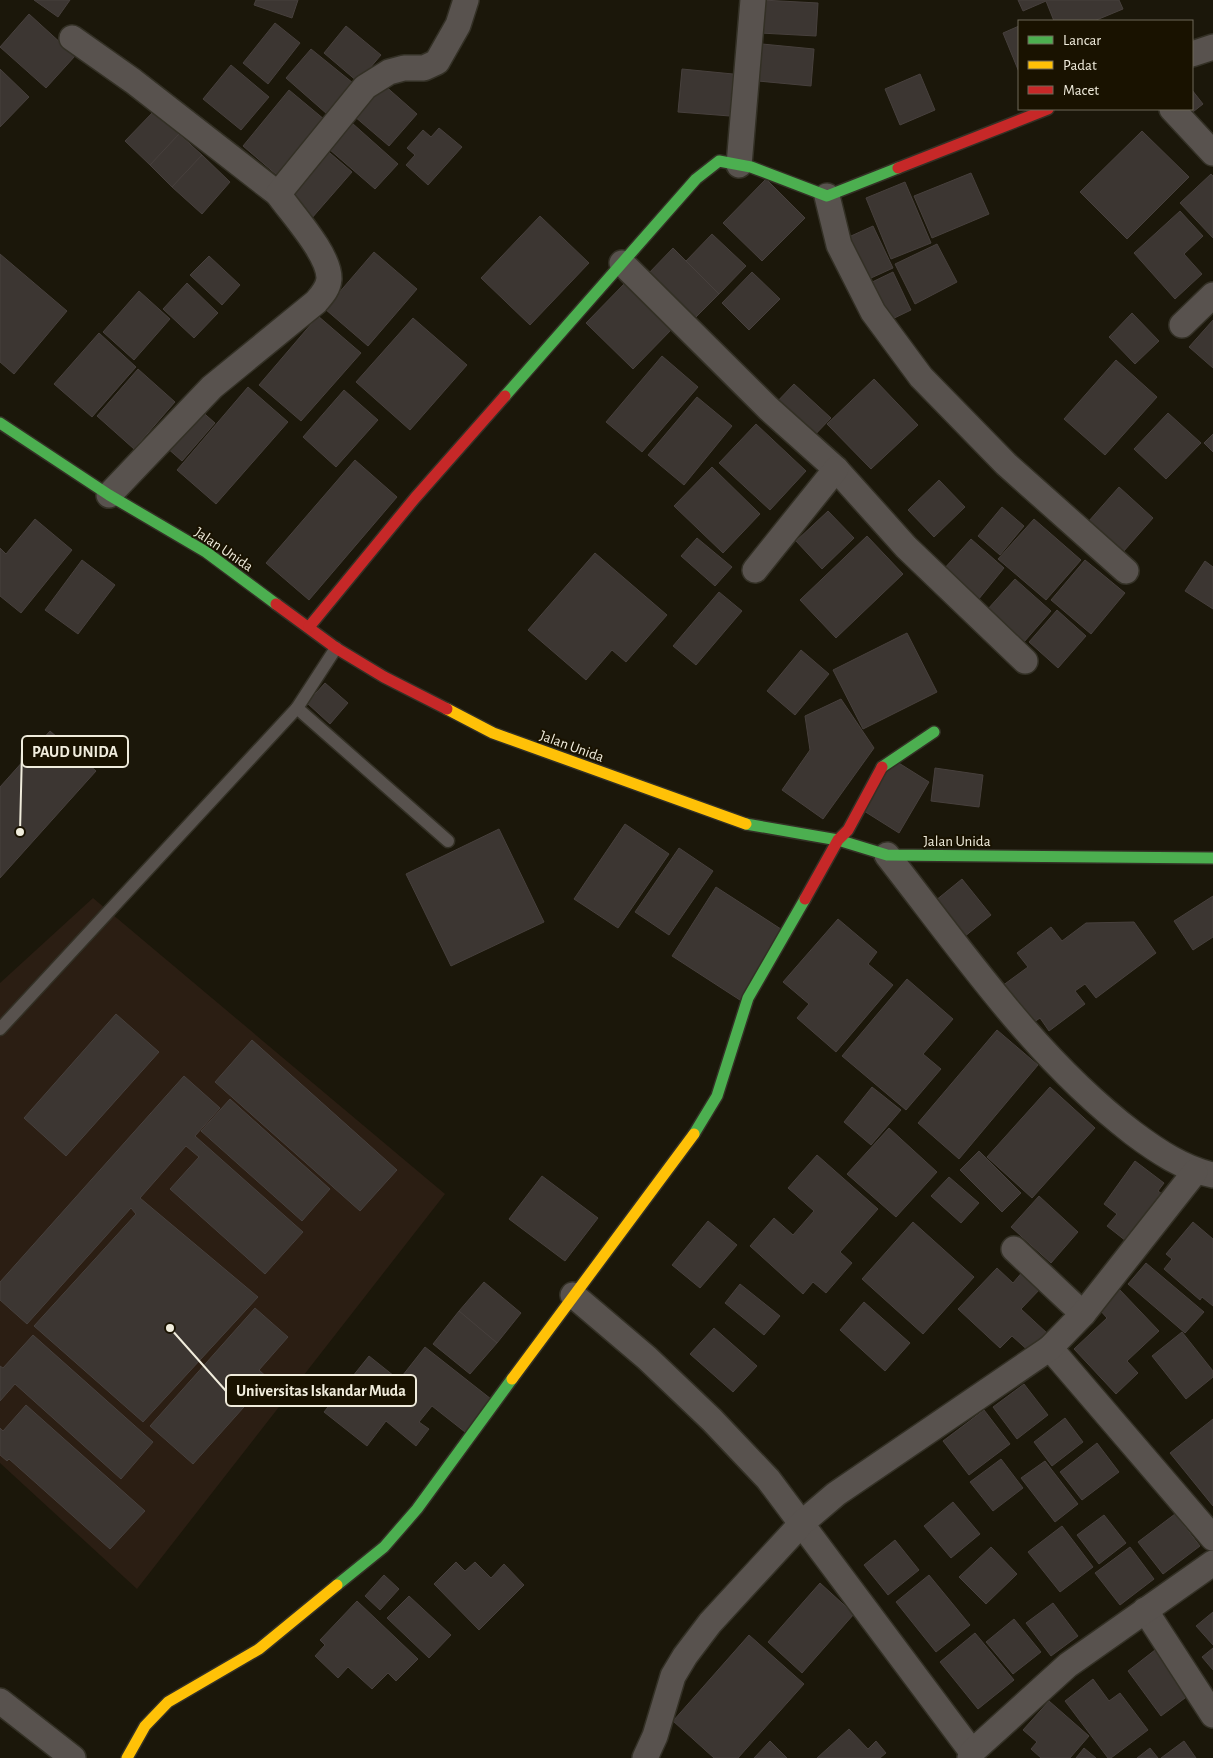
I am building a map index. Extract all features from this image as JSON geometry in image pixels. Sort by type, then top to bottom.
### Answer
[{"type":"street","points":[[278,194],[365,86],[389,72],[404,68],[424,68],[437,62],[458,25],[466,0]]},
{"type":"street","points":[[739,165],[753,0]]},
{"type":"street","points":[[72,38],[133,81],[278,194],[324,258],[329,278],[325,292],[316,302],[212,387],[109,495]]},
{"type":"street","points":[[1193,54],[1213,47]]},
{"type":"street","points":[[309,627],[416,498],[622,263],[696,179],[719,161],[739,165],[827,196],[1045,110]]},
{"type":"street","points":[[1173,110],[1213,153]]},
{"type":"street","points":[[827,196],[839,245],[873,312],[921,377],[1006,464],[1126,571]]},
{"type":"street","points":[[622,263],[768,408],[836,469],[906,547],[1025,661]]},
{"type":"street","points":[[1182,325],[1213,296]]},
{"type":"street","name":"Jalan Unida","points":[[0,423],[109,495],[206,552],[336,648],[384,677],[494,733],[737,823],[838,840],[887,855],[1213,858]]},
{"type":"street","points":[[755,570],[836,469]]},
{"type":"street","points":[[127,1758],[145,1726],[168,1702],[259,1649],[384,1547],[417,1509],[573,1295],[700,1126],[717,1096],[748,998],[838,840],[848,830],[881,768],[934,732]]},
{"type":"street","points":[[645,1758],[655,1736],[673,1676],[686,1656],[710,1623],[802,1523],[836,1494],[1050,1348],[1084,1314],[1204,1173],[1150,1145],[1099,1107],[1030,1038],[887,855]]},
{"type":"street","points":[[1014,1249],[1084,1314]]},
{"type":"street","points":[[573,1295],[647,1358],[712,1420],[768,1479],[971,1755],[1068,1665],[1213,1562]]},
{"type":"street","points":[[1050,1348],[1213,1538]]},
{"type":"street","points":[[1145,1610],[1213,1715]]},
{"type":"street","points":[[0,1701],[72,1758]]},
{"type":"lane","points":[[0,1029],[297,708],[336,648]]},
{"type":"lane","points":[[297,708],[448,841]]},
{"type":"shaded area","points":[[93,898],[445,1194],[137,1589],[0,1463],[0,983]]},
{"type":"building","points":[[34,0],[70,0],[58,17]]},
{"type":"building","points":[[256,0],[298,0],[292,18],[254,5]]},
{"type":"building","points":[[762,0],[818,3],[816,36],[760,33]]},
{"type":"building","points":[[1018,0],[1119,0],[1123,9],[1096,20],[1054,20],[1046,1],[1023,11]]},
{"type":"building","points":[[29,14],[75,56],[46,88],[0,47]]},
{"type":"building","points":[[275,23],[300,43],[268,84],[243,63]]},
{"type":"building","points":[[346,26],[381,55],[358,82],[324,53]]},
{"type":"building","points":[[1018,26],[1018,70],[1003,33]]},
{"type":"building","points":[[762,44],[814,49],[811,86],[758,81]]},
{"type":"building","points":[[311,49],[353,83],[327,114],[286,78]]},
{"type":"building","points":[[231,65],[269,97],[241,130],[203,99]]},
{"type":"building","points":[[0,69],[29,97],[0,127]]},
{"type":"building","points":[[682,69],[733,74],[730,116],[678,112]]},
{"type":"building","points":[[920,74],[935,110],[900,125],[885,89]]},
{"type":"building","points":[[383,84],[417,114],[389,146],[354,116]]},
{"type":"building","points":[[289,90],[325,120],[278,176],[243,146]]},
{"type":"building","points":[[1193,91],[1203,104],[1184,119],[1177,110],[1193,110]]},
{"type":"building","points":[[154,111],[179,134],[150,165],[125,141]]},
{"type":"building","points":[[352,123],[398,164],[375,189],[329,149]]},
{"type":"building","points":[[439,128],[462,147],[428,185],[406,165],[415,155],[407,148],[423,130],[431,137]]},
{"type":"building","points":[[1142,131],[1189,177],[1127,239],[1080,192]]},
{"type":"building","points":[[179,134],[202,155],[172,187],[150,165]]},
{"type":"building","points":[[323,147],[352,172],[311,219],[282,193]]},
{"type":"building","points":[[202,155],[230,182],[202,214],[172,187]]},
{"type":"building","points":[[971,173],[989,214],[932,238],[914,196]]},
{"type":"building","points":[[1211,174],[1213,176],[1213,238],[1180,203]]},
{"type":"building","points":[[766,179],[805,218],[762,261],[723,223]]},
{"type":"building","points":[[905,182],[931,243],[891,259],[866,198]]},
{"type":"building","points":[[1180,211],[1203,236],[1184,254],[1202,274],[1175,299],[1134,253]]},
{"type":"building","points":[[540,216],[589,263],[530,325],[481,278]]},
{"type":"building","points":[[873,226],[893,268],[860,283],[840,241]]},
{"type":"building","points":[[712,234],[746,266],[719,294],[686,261]]},
{"type":"building","points":[[937,244],[957,282],[915,304],[895,264]]},
{"type":"building","points":[[673,248],[719,294],[694,319],[648,274]]},
{"type":"building","points":[[374,252],[417,289],[368,346],[325,309]]},
{"type":"building","points":[[0,254],[67,311],[14,374],[0,362]]},
{"type":"building","points":[[209,256],[240,285],[222,305],[190,275]]},
{"type":"building","points":[[752,272],[780,299],[749,330],[722,303]]},
{"type":"building","points":[[893,272],[911,310],[886,322],[868,284]]},
{"type":"building","points":[[626,282],[673,328],[633,369],[586,323]]},
{"type":"building","points":[[187,283],[218,313],[194,338],[163,309]]},
{"type":"building","points":[[139,291],[170,319],[134,360],[103,332]]},
{"type":"building","points":[[1132,313],[1159,341],[1135,364],[1109,337]]},
{"type":"building","points":[[318,316],[361,353],[301,421],[259,385]]},
{"type":"building","points":[[413,318],[467,365],[410,430],[356,382]]},
{"type":"building","points":[[1213,320],[1213,368],[1189,347]]},
{"type":"building","points":[[99,333],[136,367],[92,417],[54,384]]},
{"type":"building","points":[[662,356],[698,387],[642,452],[606,422]]},
{"type":"building","points":[[1116,360],[1157,397],[1105,455],[1064,419]]},
{"type":"building","points":[[138,369],[175,402],[134,449],[97,416]]},
{"type":"building","points":[[874,379],[918,425],[871,469],[827,424]]},
{"type":"building","points":[[794,384],[831,418],[810,440],[773,406]]},
{"type":"building","points":[[248,387],[288,422],[216,504],[177,470]]},
{"type":"building","points":[[344,390],[378,420],[336,467],[303,437]]},
{"type":"building","points":[[697,397],[732,426],[684,485],[648,455]]},
{"type":"building","points":[[199,409],[215,423],[182,461],[166,447]]},
{"type":"building","points":[[1168,413],[1201,443],[1166,479],[1134,449]]},
{"type":"building","points":[[756,424],[806,471],[770,510],[719,463]]},
{"type":"building","points":[[1213,434],[1213,452],[1204,443]]},
{"type":"building","points":[[355,460],[397,497],[309,600],[266,563]]},
{"type":"building","points":[[712,467],[760,514],[723,553],[674,506]]},
{"type":"building","points":[[939,480],[965,507],[934,537],[908,510]]},
{"type":"building","points":[[1119,487],[1153,518],[1123,552],[1088,522]]},
{"type":"building","points":[[1002,507],[1024,526],[1000,555],[978,536]]},
{"type":"building","points":[[828,511],[854,538],[822,569],[796,541]]},
{"type":"building","points":[[35,519],[72,550],[21,613],[0,596],[0,548],[6,554]]},
{"type":"building","points":[[1034,519],[1081,560],[1046,600],[998,559]]},
{"type":"building","points":[[867,536],[903,574],[836,638],[800,600]]},
{"type":"building","points":[[697,538],[732,567],[715,586],[681,556]]},
{"type":"building","points":[[971,539],[1004,568],[978,600],[943,570]]},
{"type":"building","points":[[595,553],[667,615],[626,662],[612,650],[586,680],[528,630]]},
{"type":"building","points":[[82,560],[115,585],[78,634],[45,610]]},
{"type":"building","points":[[1085,560],[1125,593],[1091,634],[1051,600]]},
{"type":"building","points":[[1205,561],[1213,567],[1213,609],[1185,591]]},
{"type":"building","points":[[1015,579],[1051,611],[1024,642],[987,610]]},
{"type":"building","points":[[719,592],[742,611],[696,665],[673,646]]},
{"type":"building","points":[[1057,610],[1086,636],[1058,668],[1029,642]]},
{"type":"building","points":[[907,633],[937,692],[863,729],[833,670]]},
{"type":"building","points":[[801,650],[829,674],[795,715],[767,691]]},
{"type":"building","points":[[325,683],[348,703],[330,724],[307,703]]},
{"type":"building","points":[[841,699],[874,748],[823,819],[782,790],[810,750],[805,716]]},
{"type":"building","points":[[50,731],[96,771],[0,878],[0,787]]},
{"type":"building","points":[[894,760],[929,782],[899,833],[864,811]]},
{"type":"building","points":[[935,768],[983,775],[979,807],[931,801]]},
{"type":"building","points":[[625,824],[669,854],[618,928],[574,899]]},
{"type":"building","points":[[499,829],[544,922],[451,966],[406,874]]},
{"type":"building","points":[[679,848],[713,871],[669,935],[635,912]]},
{"type":"building","points":[[962,879],[991,915],[964,937],[935,901]]},
{"type":"building","points":[[716,887],[787,933],[743,1002],[672,956]]},
{"type":"building","points":[[1213,896],[1213,937],[1193,950],[1174,921]]},
{"type":"building","points":[[838,919],[877,952],[868,964],[893,985],[836,1052],[797,1018],[809,1004],[783,982]]},
{"type":"building","points":[[1134,922],[1156,953],[1096,998],[1085,984],[1075,991],[1085,1004],[1049,1031],[1040,1018],[1031,1024],[1002,986],[1028,967],[1017,953],[1051,927],[1062,941],[1086,923]]},
{"type":"building","points":[[907,979],[953,1019],[923,1054],[941,1069],[906,1110],[842,1056]]},
{"type":"building","points":[[116,1014],[159,1052],[66,1156],[24,1118]]},
{"type":"building","points":[[997,1030],[1038,1065],[959,1159],[918,1123]]},
{"type":"building","points":[[252,1040],[397,1170],[360,1211],[215,1082]]},
{"type":"building","points":[[184,1076],[220,1108],[195,1136],[303,1232],[265,1274],[170,1189],[199,1157],[186,1146],[140,1198],[258,1297],[143,1422],[34,1326],[136,1214],[131,1208],[27,1324],[0,1300],[0,1282]]},
{"type":"building","points":[[872,1087],[901,1110],[871,1145],[844,1122]]},
{"type":"building","points":[[1050,1087],[1095,1128],[1032,1198],[987,1157]]},
{"type":"building","points":[[230,1099],[330,1189],[302,1221],[201,1131]]},
{"type":"building","points":[[889,1128],[937,1172],[896,1217],[847,1174]]},
{"type":"building","points":[[979,1151],[1021,1193],[1002,1212],[960,1170]]},
{"type":"building","points":[[817,1155],[878,1209],[840,1252],[852,1263],[826,1293],[813,1282],[803,1294],[750,1246],[774,1218],[793,1235],[814,1211],[788,1188]]},
{"type":"building","points":[[1135,1161],[1164,1183],[1158,1191],[1166,1197],[1131,1245],[1107,1226],[1117,1214],[1104,1204]]},
{"type":"building","points":[[542,1176],[598,1218],[565,1261],[509,1219]]},
{"type":"building","points":[[949,1177],[979,1203],[961,1223],[931,1196]]},
{"type":"building","points":[[1039,1196],[1078,1232],[1051,1263],[1011,1227]]},
{"type":"building","points":[[708,1221],[737,1245],[700,1288],[672,1265]]},
{"type":"building","points":[[913,1222],[974,1277],[923,1334],[862,1279]]},
{"type":"building","points":[[1193,1222],[1213,1239],[1213,1306],[1202,1297],[1200,1300],[1164,1269],[1172,1259],[1166,1254]]},
{"type":"building","points":[[1146,1263],[1204,1312],[1185,1333],[1128,1284]]},
{"type":"building","points":[[997,1268],[1013,1283],[1024,1270],[1042,1287],[1021,1309],[1048,1334],[1031,1353],[1012,1336],[1000,1348],[958,1309]]},
{"type":"building","points":[[484,1282],[521,1313],[497,1343],[459,1311]]},
{"type":"building","points":[[740,1284],[780,1316],[764,1335],[725,1303]]},
{"type":"building","points":[[1119,1289],[1159,1331],[1127,1361],[1138,1373],[1116,1394],[1074,1349],[1107,1318],[1099,1309]]},
{"type":"building","points":[[864,1302],[910,1343],[885,1371],[840,1330]]},
{"type":"building","points":[[255,1308],[288,1337],[259,1370],[269,1379],[193,1464],[150,1426]]},
{"type":"building","points":[[459,1311],[497,1343],[470,1374],[433,1344]]},
{"type":"building","points":[[714,1328],[757,1366],[733,1392],[690,1354]]},
{"type":"building","points":[[1182,1332],[1213,1371],[1213,1377],[1186,1399],[1152,1356]]},
{"type":"building","points":[[33,1335],[153,1442],[121,1479],[15,1384],[0,1401],[0,1366],[3,1368]]},
{"type":"building","points":[[425,1347],[491,1399],[465,1432],[432,1406],[419,1422],[429,1429],[416,1446],[386,1421],[367,1446],[324,1412],[369,1356],[399,1380]]},
{"type":"building","points":[[1024,1384],[1048,1415],[1017,1439],[993,1407]]},
{"type":"building","points":[[26,1405],[145,1511],[110,1549],[9,1459],[7,1461],[0,1455],[0,1428],[3,1431]]},
{"type":"building","points":[[984,1410],[1010,1444],[969,1475],[943,1441]]},
{"type":"building","points":[[1065,1418],[1083,1442],[1052,1466],[1034,1442]]},
{"type":"building","points":[[1213,1419],[1213,1506],[1170,1453]]},
{"type":"building","points":[[1097,1443],[1119,1472],[1082,1500],[1060,1472]]},
{"type":"building","points":[[1001,1459],[1023,1488],[993,1511],[970,1482]]},
{"type":"building","points":[[1045,1461],[1078,1504],[1055,1522],[1021,1478]]},
{"type":"building","points":[[953,1502],[980,1534],[951,1558],[924,1526]]},
{"type":"building","points":[[1175,1514],[1200,1546],[1163,1574],[1138,1542]]},
{"type":"building","points":[[1104,1515],[1126,1543],[1099,1564],[1077,1535]]},
{"type":"building","points":[[1062,1526],[1093,1567],[1060,1592],[1028,1552]]},
{"type":"building","points":[[895,1540],[919,1570],[888,1595],[864,1565]]},
{"type":"building","points":[[991,1547],[1017,1574],[986,1604],[959,1577]]},
{"type":"building","points":[[1130,1547],[1154,1579],[1120,1605],[1095,1573]]},
{"type":"building","points":[[456,1562],[465,1571],[475,1562],[491,1578],[504,1564],[524,1585],[479,1630],[434,1584]]},
{"type":"building","points":[[384,1575],[399,1589],[380,1610],[365,1596]]},
{"type":"building","points":[[929,1575],[970,1625],[936,1652],[896,1602]]},
{"type":"building","points":[[820,1583],[854,1614],[802,1673],[768,1642]]},
{"type":"building","points":[[409,1596],[451,1635],[429,1658],[387,1618]]},
{"type":"building","points":[[357,1601],[418,1659],[396,1681],[388,1673],[372,1689],[348,1667],[338,1678],[315,1656],[325,1645],[320,1640]]},
{"type":"building","points":[[1053,1603],[1078,1636],[1051,1656],[1026,1623]]},
{"type":"building","points":[[1213,1612],[1213,1645],[1196,1626]]},
{"type":"building","points":[[1014,1619],[1041,1652],[1013,1674],[986,1642]]},
{"type":"building","points":[[975,1633],[1014,1680],[978,1709],[940,1662]]},
{"type":"building","points":[[749,1635],[804,1684],[738,1758],[714,1758],[673,1721]]},
{"type":"building","points":[[1213,1648],[1213,1670],[1202,1657]]},
{"type":"building","points":[[1155,1650],[1189,1695],[1161,1716],[1128,1671]]},
{"type":"building","points":[[1093,1679],[1109,1701],[1120,1693],[1148,1730],[1111,1758],[1108,1758],[1065,1701]]},
{"type":"building","points":[[1049,1701],[1089,1736],[1070,1758],[1041,1758],[1031,1749],[1037,1742],[1023,1730]]},
{"type":"building","points":[[849,1729],[868,1749],[876,1741],[886,1753],[880,1758],[817,1758]]},
{"type":"building","points":[[770,1741],[787,1758],[754,1758]]},
{"type":"building","points":[[1184,1741],[1196,1758],[1161,1758]]},
{"type":"building","points":[[1084,1748],[1096,1758],[1076,1758]]},
{"type":"building","points":[[1150,1748],[1158,1758],[1137,1758]]},
{"type":"traffic: fast","points":[[505,396],[696,179],[719,161],[751,167],[827,196],[898,168]]},
{"type":"traffic: fast","points":[[0,423],[109,495],[206,552],[276,604]]},
{"type":"traffic: fast","points":[[882,767],[934,732]]},
{"type":"traffic: fast","points":[[746,824],[838,840],[887,855],[1213,858]]},
{"type":"traffic: fast","points":[[694,1134],[717,1096],[748,998],[805,899]]},
{"type":"traffic: fast","points":[[337,1585],[384,1547],[417,1509],[512,1379]]},
{"type":"traffic: slow","points":[[447,709],[493,733],[746,824]]},
{"type":"traffic: slow","points":[[512,1379],[694,1134]]},
{"type":"traffic: slow","points":[[127,1758],[145,1726],[168,1702],[259,1649],[337,1585]]},
{"type":"traffic: jam","points":[[898,168],[1045,110]]},
{"type":"traffic: jam","points":[[309,627],[415,498],[505,396]]},
{"type":"traffic: jam","points":[[276,604],[336,648],[384,677],[447,709]]},
{"type":"traffic: jam","points":[[805,899],[838,840],[848,830],[882,767]]},
{"type":"place","name":"PAUD UNIDA","points":[[20,832]]},
{"type":"place","name":"Universitas Iskandar Muda","points":[[170,1328]]}]
